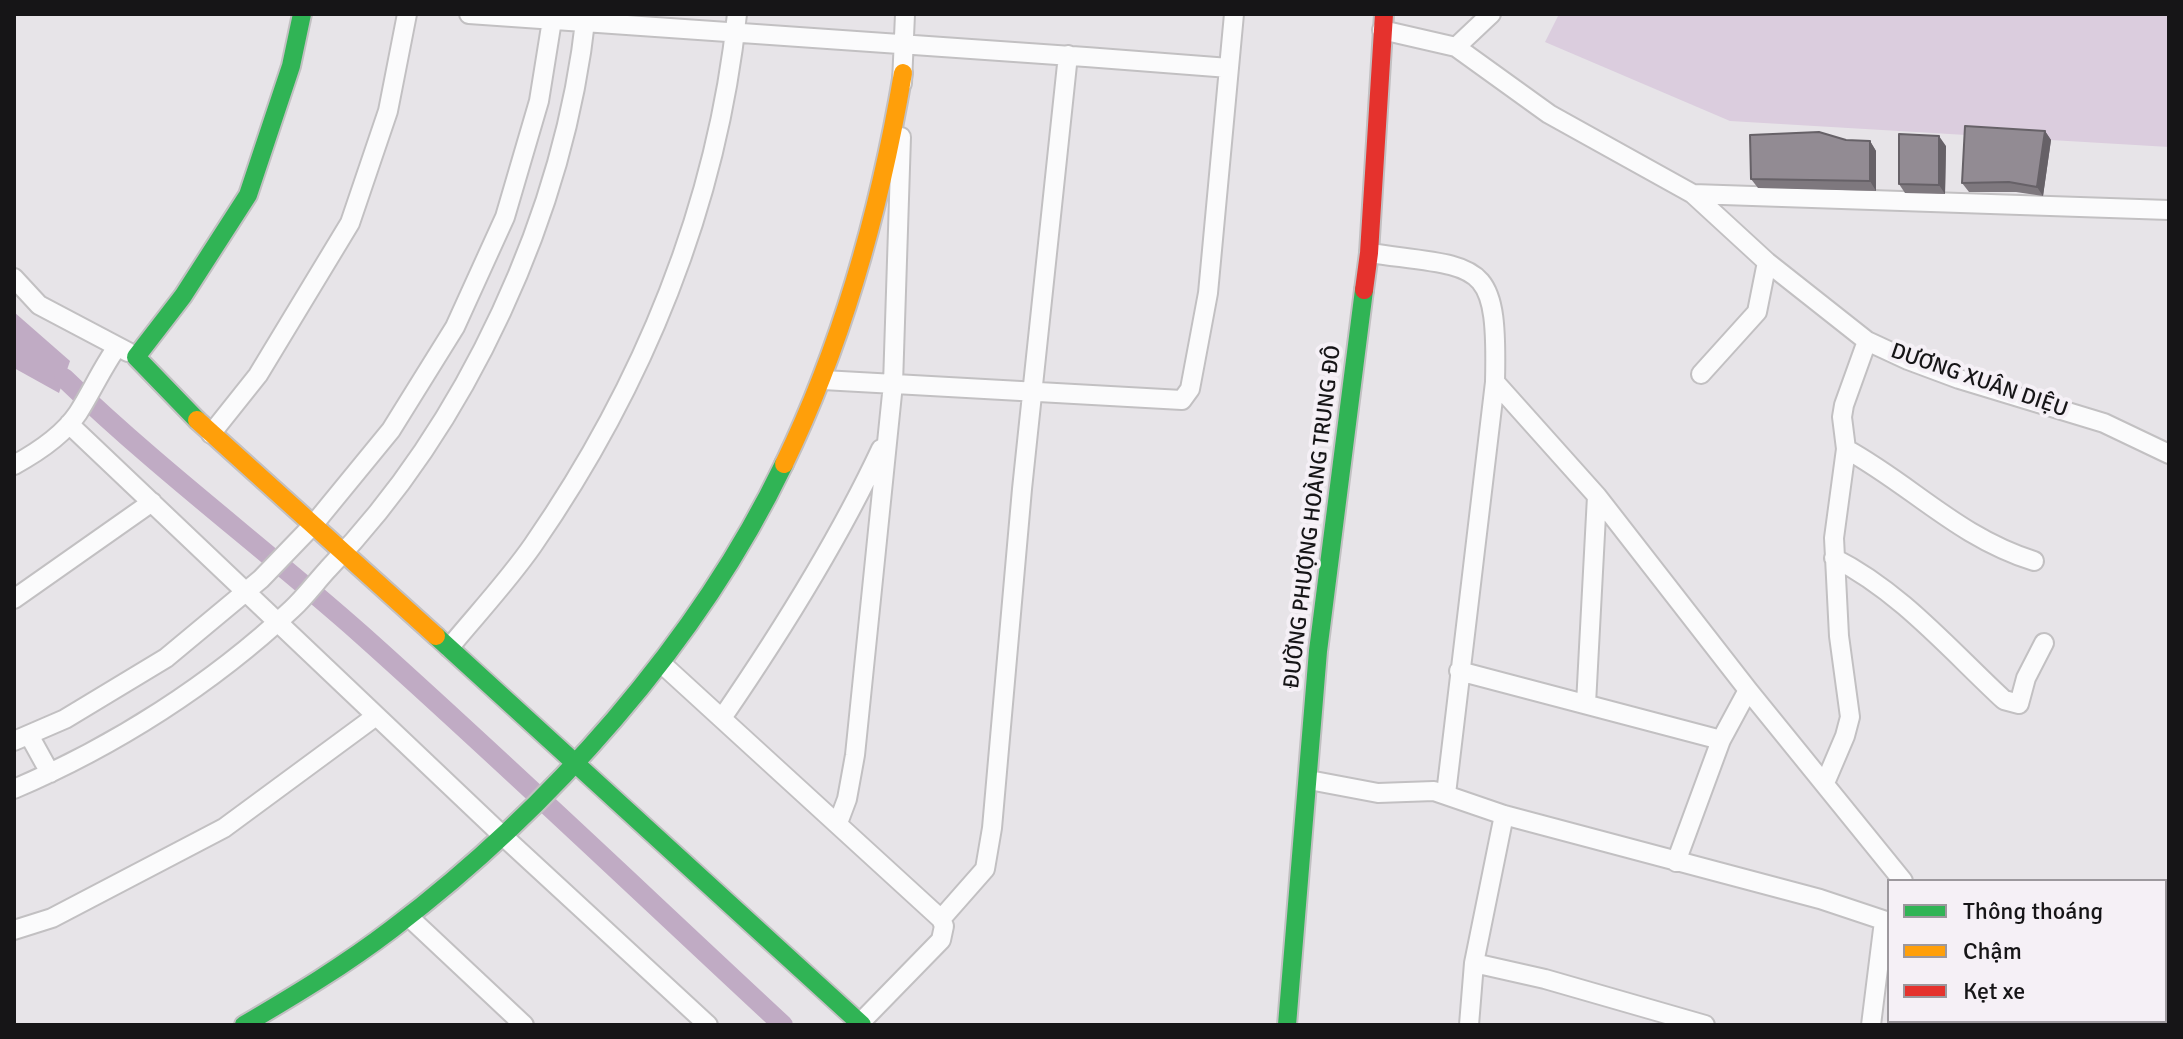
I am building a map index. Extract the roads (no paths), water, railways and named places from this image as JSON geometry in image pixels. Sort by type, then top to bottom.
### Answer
[{"type":"street","points":[[136,357],[183,296],[248,195],[291,66],[302,14]]},
{"type":"street","points":[[211,434],[258,375],[350,223],[388,111],[407,14]]},
{"type":"street","points":[[469,14],[585,17],[735,33],[904,42],[1229,68]]},
{"type":"street","points":[[449,648],[532,547],[603,437],[660,320],[703,197],[732,69],[737,14]]},
{"type":"street","points":[[838,823],[847,799],[855,755],[893,384],[905,14]]},
{"type":"street","points":[[823,380],[1182,400],[1190,389],[1208,293],[1234,14]]},
{"type":"street","points":[[1456,47],[1491,14]]},
{"type":"street","points":[[50,773],[21,738],[65,719],[166,658],[261,579],[314,524],[391,430],[455,327],[505,217],[539,101],[552,17]]},
{"type":"street","points":[[14,789],[103,746],[164,709],[222,667],[293,609],[346,552],[415,463],[474,366],[523,264],[559,156],[583,46],[585,17]]},
{"type":"street","points":[[1383,22],[1456,47],[1549,114],[1693,194],[2169,210]]},
{"type":"street","name":"ĐƯỜNG PHƯỢNG HOÀNG TRUNG ĐÔ","points":[[1287,1025],[1318,651],[1369,253],[1383,22]]},
{"type":"street","points":[[941,919],[985,869],[992,828],[1022,489],[1068,55]]},
{"type":"street","points":[[244,1025],[307,990],[410,918],[510,830],[574,763],[661,663],[696,616],[758,516],[823,380],[869,246],[892,146],[903,73]]},
{"type":"street","name":"DƯƠNG XUÂN DIỆU","points":[[1693,194],[1767,262],[1867,341],[1959,379],[2104,423],[2169,454]]},
{"type":"street","points":[[1369,253],[1452,264],[1468,270],[1481,280],[1490,293],[1495,318],[1495,382],[1446,794]]},
{"type":"street","points":[[1701,374],[1757,312],[1767,262]]},
{"type":"street","points":[[14,278],[39,305],[136,357],[211,434],[346,552],[861,1024],[941,940],[944,926],[941,919],[661,663]]},
{"type":"street","points":[[1825,783],[1850,717],[1839,636],[1834,558],[1836,514],[1846,449],[1844,405],[1867,341]]},
{"type":"street","points":[[14,465],[29,457],[73,418],[101,368],[117,347]]},
{"type":"street","points":[[1495,382],[1597,496],[1748,690],[1901,879]]},
{"type":"street","points":[[73,418],[152,502],[245,592],[376,716],[510,830],[708,1025]]},
{"type":"street","points":[[722,718],[857,500],[887,436]]},
{"type":"street","points":[[1846,449],[1965,530],[2000,549],[2034,561]]},
{"type":"street","points":[[1586,704],[1597,496]]},
{"type":"street","points":[[14,599],[152,502]]},
{"type":"street","points":[[1834,558],[1884,589],[2004,700],[2019,704],[2026,678],[2044,643]]},
{"type":"street","points":[[1459,671],[1721,740]]},
{"type":"street","points":[[1676,862],[1721,740],[1748,690]]},
{"type":"street","points":[[14,930],[52,918],[224,828],[376,716]]},
{"type":"street","points":[[1309,780],[1378,793],[1424,790],[1446,794],[1504,815],[1820,899],[1887,922],[1871,1025]]},
{"type":"street","points":[[1469,1025],[1474,963],[1504,815]]},
{"type":"street","points":[[410,918],[524,1025]]},
{"type":"street","points":[[1474,963],[1545,979],[1705,1025]]},
{"type":"waterway","points":[[64,378],[136,444],[362,635],[783,1025]]}]
